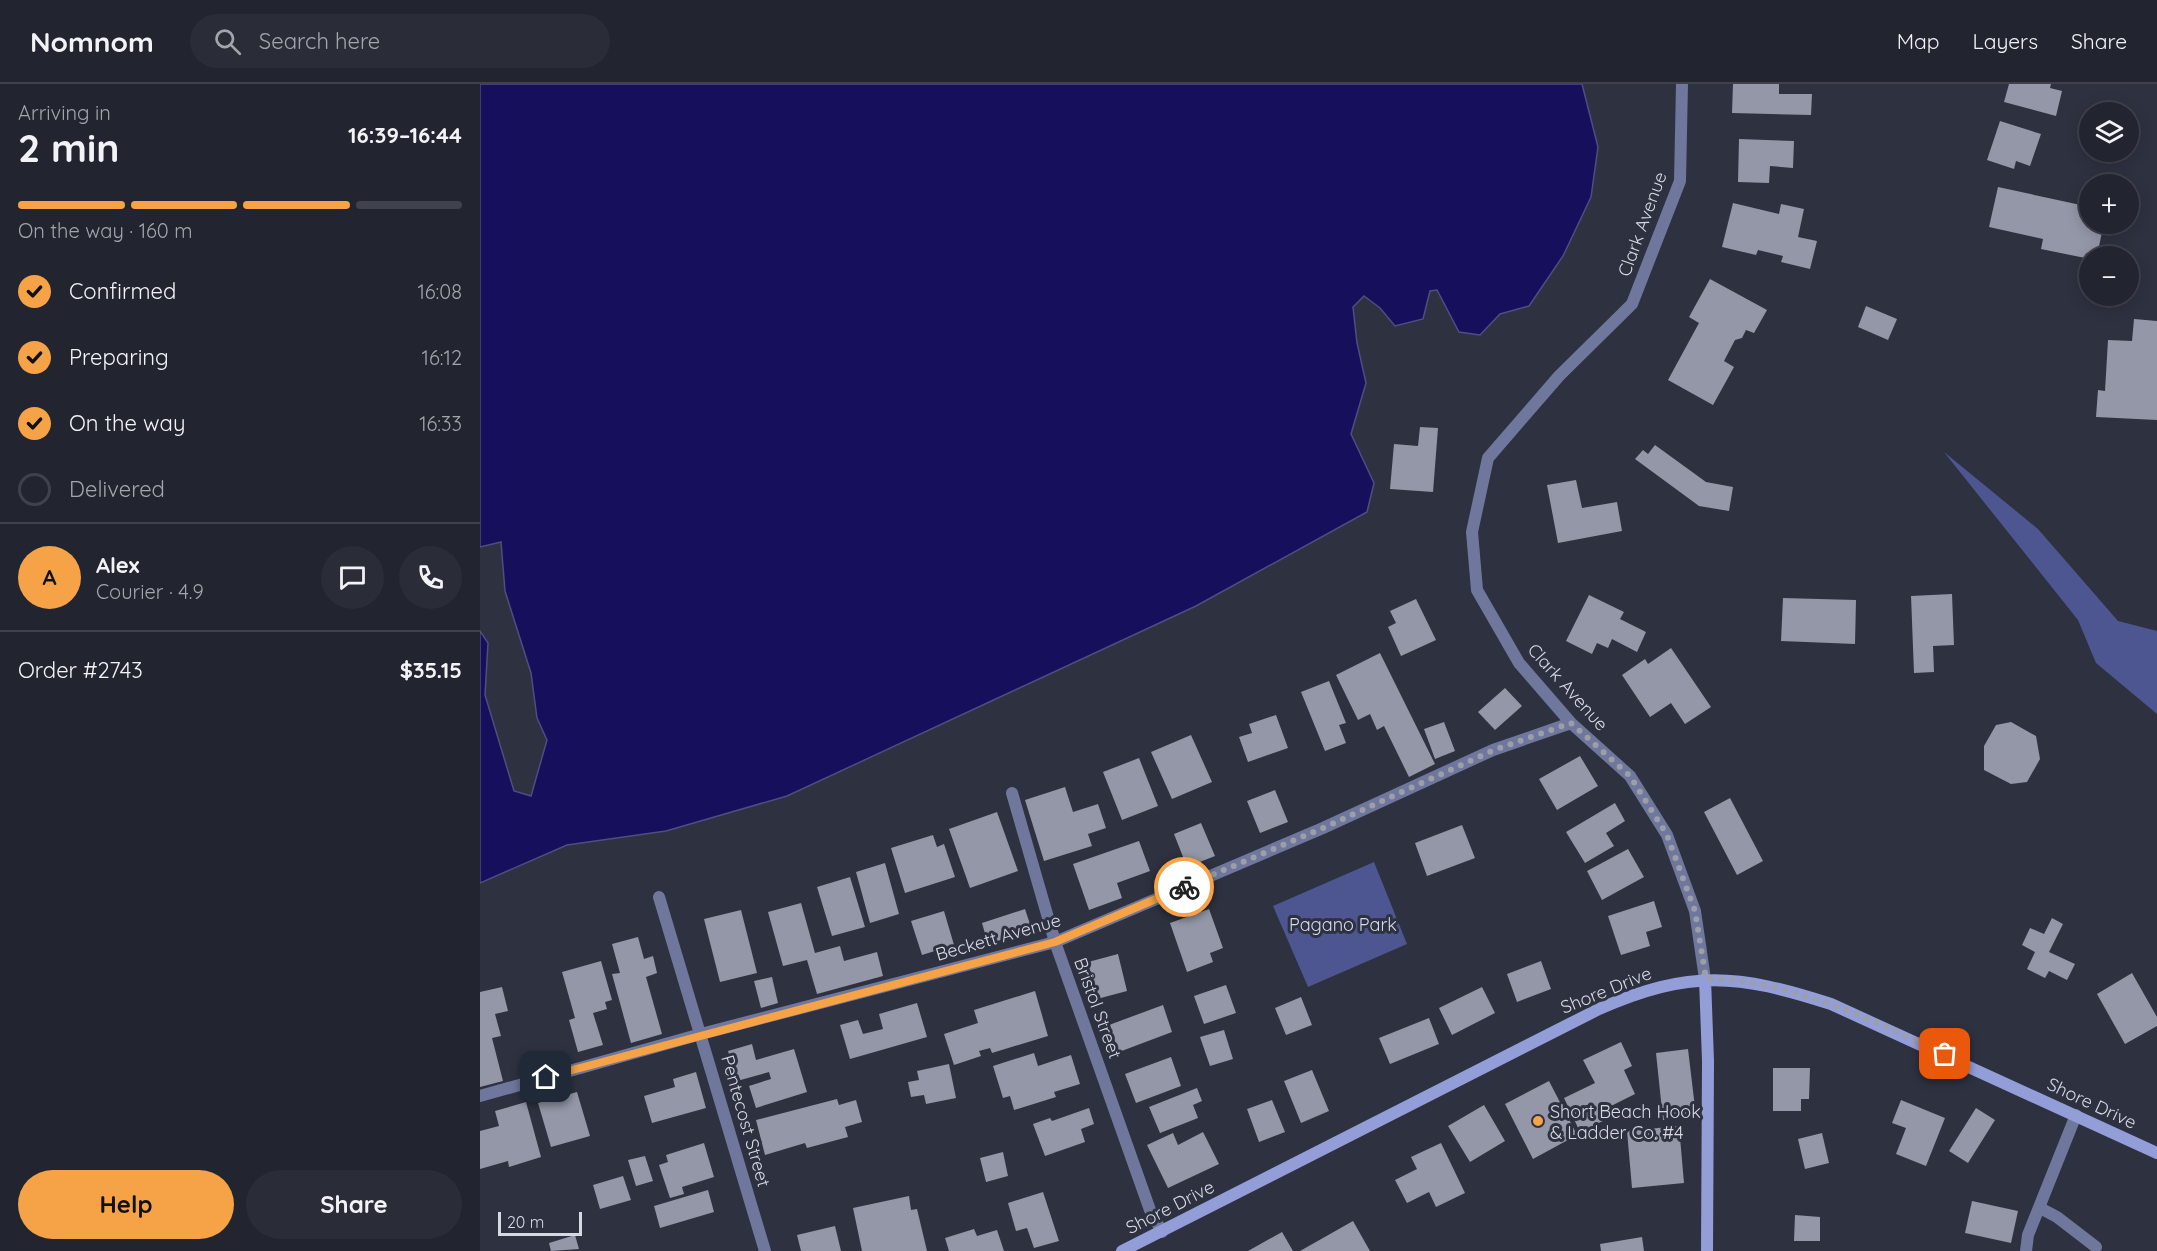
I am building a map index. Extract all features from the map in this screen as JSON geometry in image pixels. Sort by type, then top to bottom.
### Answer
[{"type":"main road","name":"Shore Drive","points":[[1122,1251],[1599,1010],[1655,988],[1706,979],[1748,983],[1795,993],[1831,1004],[2157,1153]]},
{"type":"main road","name":"Clark Avenue","points":[[1706,979],[1707,1251]]},
{"type":"street","name":"Clark Avenue","points":[[1682,84],[1680,180],[1632,304],[1559,376],[1488,458],[1472,532],[1477,590],[1519,663],[1571,723],[1630,776],[1667,835],[1695,911],[1706,979]]},
{"type":"street","name":"Beckett Avenue","points":[[480,1096],[702,1034],[1055,942],[1323,828],[1494,750],[1571,723]]},
{"type":"street","name":"Bristol Street","points":[[1011,793],[1055,942],[1150,1210],[1162,1232]]},
{"type":"street","name":"Pentecost Street","points":[[659,897],[702,1034],[765,1251]]},
{"type":"street","points":[[2026,1251],[2028,1235],[2076,1115]]},
{"type":"street","points":[[2040,1208],[2057,1217],[2096,1247]]},
{"type":"green space","points":[[1944,452],[2038,529],[2118,621],[2157,631],[2157,714],[2096,663],[2078,620]]},
{"type":"green space","name":"Pagano Park","points":[[1374,862],[1407,944],[1308,987],[1273,906]]},
{"type":"shaded area","points":[[480,84],[1582,84],[1598,147],[1591,197],[1563,256],[1529,306],[1500,314],[1480,335],[1459,332],[1437,290],[1430,291],[1423,319],[1395,326],[1380,308],[1364,296],[1353,307],[1357,343],[1366,383],[1351,434],[1374,483],[1367,512],[1196,606],[787,796],[666,831],[567,845],[480,883],[480,631],[488,643],[485,695],[514,791],[531,796],[547,740],[537,718],[531,673],[505,591],[501,542],[480,547]]},
{"type":"building","points":[[1733,84],[1779,84],[1779,94],[1812,94],[1811,115],[1732,113]]},
{"type":"building","points":[[2009,84],[2051,84],[2050,88],[2062,91],[2056,116],[2004,102]]},
{"type":"building","points":[[2000,121],[2041,134],[2030,166],[2016,161],[2014,169],[1987,160]]},
{"type":"building","points":[[1739,139],[1794,141],[1793,168],[1770,166],[1769,183],[1738,182]]},
{"type":"building","points":[[1998,187],[2079,205],[2079,234],[2102,234],[2099,246],[2079,246],[2079,257],[2041,249],[2043,239],[1989,227]]},
{"type":"building","points":[[1733,203],[1779,214],[1781,204],[1804,209],[1798,237],[1817,241],[1810,269],[1781,262],[1783,256],[1758,250],[1756,255],[1722,247]]},
{"type":"building","points":[[1710,279],[1767,310],[1754,333],[1746,330],[1742,338],[1735,340],[1724,361],[1734,367],[1713,405],[1668,380],[1699,323],[1689,317]]},
{"type":"building","points":[[1866,306],[1897,319],[1888,340],[1858,327]]},
{"type":"building","points":[[2134,319],[2157,321],[2157,420],[2096,417],[2098,390],[2105,391],[2108,340],[2132,341]]},
{"type":"building","points":[[1420,427],[1438,428],[1433,492],[1390,489],[1394,444],[1418,446]]},
{"type":"building","points":[[1655,445],[1706,482],[1733,487],[1729,511],[1699,506],[1635,459],[1643,450],[1648,454]]},
{"type":"building","points":[[1576,480],[1582,508],[1617,502],[1622,531],[1558,543],[1547,485]]},
{"type":"building","points":[[1952,594],[1954,645],[1933,646],[1934,672],[1914,673],[1911,596]]},
{"type":"building","points":[[1589,595],[1624,612],[1620,619],[1646,632],[1637,652],[1612,639],[1608,648],[1597,643],[1592,654],[1566,641]]},
{"type":"building","points":[[1783,598],[1856,600],[1855,644],[1781,641]]},
{"type":"building","points":[[1416,599],[1436,640],[1401,656],[1388,627],[1396,623],[1390,611]]},
{"type":"building","points":[[1671,648],[1711,707],[1685,724],[1671,703],[1650,717],[1622,675],[1645,659],[1648,664]]},
{"type":"building","points":[[1380,653],[1435,764],[1409,777],[1384,726],[1377,730],[1370,714],[1358,720],[1336,675]]},
{"type":"building","points":[[1329,681],[1346,723],[1339,725],[1346,743],[1325,751],[1301,692]]},
{"type":"building","points":[[1505,688],[1522,706],[1495,730],[1478,712]]},
{"type":"building","points":[[1276,715],[1288,748],[1248,762],[1239,737],[1252,733],[1249,724]]},
{"type":"building","points":[[1444,722],[1455,751],[1435,759],[1424,729]]},
{"type":"building","points":[[2011,722],[2036,736],[2040,759],[2027,782],[2011,784],[1984,770],[1984,746],[1996,725]]},
{"type":"building","points":[[1191,735],[1212,782],[1172,799],[1151,752]]},
{"type":"building","points":[[1580,756],[1598,786],[1557,810],[1539,779]]},
{"type":"building","points":[[1139,758],[1158,806],[1122,820],[1103,772]]},
{"type":"building","points":[[1065,787],[1073,812],[1098,804],[1106,828],[1088,834],[1092,846],[1044,861],[1025,800]]},
{"type":"building","points":[[1275,790],[1288,822],[1260,833],[1247,801]]},
{"type":"building","points":[[1730,798],[1763,861],[1737,875],[1704,812]]},
{"type":"building","points":[[1615,803],[1625,821],[1606,833],[1614,846],[1585,863],[1566,832]]},
{"type":"building","points":[[997,812],[1018,871],[970,888],[949,829]]},
{"type":"building","points":[[1201,823],[1215,856],[1187,867],[1174,834]]},
{"type":"building","points":[[1462,825],[1475,858],[1427,876],[1415,843]]},
{"type":"building","points":[[933,835],[937,847],[944,844],[955,877],[905,893],[891,848]]},
{"type":"building","points":[[1139,841],[1150,871],[1117,883],[1122,898],[1089,910],[1073,864]]},
{"type":"building","points":[[1628,849],[1644,877],[1602,900],[1587,871]]},
{"type":"building","points":[[885,863],[899,914],[870,923],[856,872]]},
{"type":"building","points":[[850,877],[865,927],[832,936],[817,887]]},
{"type":"building","points":[[1654,901],[1662,927],[1646,932],[1650,946],[1621,955],[1608,916]]},
{"type":"building","points":[[801,903],[815,953],[840,946],[844,961],[877,952],[883,976],[817,994],[807,960],[783,966],[768,912]]},
{"type":"building","points":[[1025,909],[1032,930],[988,944],[982,923]]},
{"type":"building","points":[[1209,909],[1223,948],[1210,953],[1213,962],[1187,972],[1170,923]]},
{"type":"building","points":[[741,910],[757,973],[720,982],[704,919]]},
{"type":"building","points":[[944,911],[954,945],[922,955],[911,921]]},
{"type":"building","points":[[2052,918],[2063,924],[2049,952],[2075,964],[2067,980],[2049,971],[2045,978],[2027,969],[2035,952],[2022,945],[2030,928],[2044,934]]},
{"type":"building","points":[[638,937],[644,959],[653,956],[657,973],[646,977],[662,1034],[631,1043],[612,974],[620,973],[612,944]]},
{"type":"building","points":[[1118,954],[1127,991],[1097,999],[1093,981],[1082,984],[1077,965]]},
{"type":"building","points":[[601,961],[612,1000],[605,1002],[607,1009],[593,1013],[603,1045],[578,1052],[569,1020],[575,1018],[562,972]]},
{"type":"building","points":[[1541,961],[1551,989],[1517,1002],[1507,974]]},
{"type":"building","points":[[2132,973],[2157,1017],[2157,1026],[2125,1044],[2097,994]]},
{"type":"building","points":[[772,977],[778,1003],[761,1008],[754,981]]},
{"type":"building","points":[[1226,985],[1236,1013],[1204,1024],[1194,996]]},
{"type":"building","points":[[502,987],[508,1011],[495,1014],[501,1036],[492,1038],[503,1081],[480,1087],[480,992]]},
{"type":"building","points":[[1482,987],[1495,1013],[1452,1035],[1439,1008]]},
{"type":"building","points":[[1035,991],[1048,1036],[992,1053],[990,1048],[979,1051],[981,1056],[954,1065],[944,1034],[978,1023],[974,1010]]},
{"type":"building","points":[[1301,997],[1312,1025],[1286,1035],[1275,1008]]},
{"type":"building","points":[[917,1003],[927,1037],[850,1059],[840,1025],[858,1020],[863,1034],[883,1029],[879,1014]]},
{"type":"building","points":[[1163,1005],[1172,1032],[1119,1052],[1109,1025]]},
{"type":"building","points":[[1429,1018],[1439,1044],[1390,1064],[1379,1038]]},
{"type":"building","points":[[1224,1030],[1233,1059],[1210,1066],[1200,1037]]},
{"type":"building","points":[[1621,1042],[1632,1066],[1624,1070],[1635,1094],[1601,1111],[1605,1120],[1580,1132],[1564,1098],[1595,1083],[1583,1060]]},
{"type":"building","points":[[752,1044],[756,1060],[794,1049],[807,1092],[756,1108],[749,1086],[771,1079],[769,1072],[737,1081],[728,1051]]},
{"type":"building","points":[[1688,1049],[1696,1116],[1663,1120],[1656,1053]]},
{"type":"building","points":[[1034,1053],[1038,1066],[1071,1055],[1080,1084],[1054,1092],[1056,1097],[1014,1110],[1010,1096],[1003,1098],[993,1066]]},
{"type":"building","points":[[1171,1057],[1181,1086],[1136,1103],[1125,1074]]},
{"type":"building","points":[[949,1064],[956,1098],[926,1104],[924,1095],[911,1097],[908,1082],[919,1080],[917,1071]]},
{"type":"building","points":[[1773,1068],[1810,1068],[1809,1099],[1801,1099],[1801,1111],[1773,1111]]},
{"type":"building","points":[[1312,1070],[1329,1111],[1301,1123],[1284,1081]]},
{"type":"building","points":[[696,1072],[706,1108],[652,1123],[644,1096],[675,1087],[673,1079]]},
{"type":"building","points":[[1549,1081],[1577,1135],[1533,1159],[1505,1104]]},
{"type":"building","points":[[1197,1088],[1202,1101],[1193,1105],[1198,1118],[1160,1133],[1149,1107]]},
{"type":"building","points":[[577,1092],[590,1136],[551,1147],[538,1103]]},
{"type":"building","points":[[837,1099],[839,1105],[856,1100],[862,1122],[845,1127],[848,1137],[807,1148],[805,1143],[765,1155],[756,1120]]},
{"type":"building","points":[[1272,1100],[1285,1132],[1259,1142],[1247,1109]]},
{"type":"building","points":[[1901,1100],[1945,1118],[1926,1166],[1896,1154],[1906,1128],[1892,1123]]},
{"type":"building","points":[[526,1102],[541,1157],[509,1167],[508,1161],[480,1169],[480,1131],[499,1126],[495,1111]]},
{"type":"building","points":[[1484,1105],[1505,1141],[1470,1162],[1448,1126]]},
{"type":"building","points":[[1089,1108],[1094,1124],[1081,1129],[1085,1142],[1045,1156],[1033,1124],[1050,1118],[1052,1121]]},
{"type":"building","points":[[1976,1108],[1995,1120],[1968,1163],[1949,1151]]},
{"type":"building","points":[[1679,1126],[1684,1183],[1632,1188],[1627,1131]]},
{"type":"building","points":[[1203,1132],[1219,1164],[1168,1188],[1147,1145],[1173,1133],[1178,1145]]},
{"type":"building","points":[[1822,1133],[1829,1163],[1805,1169],[1798,1139]]},
{"type":"building","points":[[704,1143],[714,1177],[682,1187],[684,1194],[670,1198],[659,1165],[668,1162],[666,1155]]},
{"type":"building","points":[[1441,1143],[1465,1193],[1436,1207],[1429,1192],[1407,1203],[1395,1180],[1417,1169],[1411,1157]]},
{"type":"building","points":[[1003,1152],[1008,1176],[986,1182],[980,1158]]},
{"type":"building","points":[[645,1156],[653,1181],[636,1186],[628,1160]]},
{"type":"building","points":[[623,1176],[631,1200],[600,1209],[593,1185]]},
{"type":"building","points":[[708,1190],[714,1212],[660,1228],[654,1206]]},
{"type":"building","points":[[1043,1192],[1059,1241],[1034,1248],[1027,1228],[1016,1231],[1008,1203]]},
{"type":"building","points":[[909,1196],[911,1210],[917,1209],[927,1251],[862,1251],[853,1208]]},
{"type":"building","points":[[1972,1201],[2018,1211],[2011,1243],[1965,1233]]},
{"type":"building","points":[[1795,1215],[1820,1217],[1820,1241],[1794,1241]]},
{"type":"building","points":[[1353,1221],[1370,1251],[1300,1251]]},
{"type":"building","points":[[835,1226],[841,1251],[801,1251],[797,1235]]},
{"type":"building","points":[[974,1229],[977,1236],[997,1230],[1004,1251],[949,1251],[945,1238]]},
{"type":"building","points":[[1282,1232],[1293,1251],[1248,1251]]},
{"type":"building","points":[[575,1235],[579,1249],[551,1251],[549,1243]]},
{"type":"building","points":[[1642,1237],[1644,1251],[1601,1251],[1600,1244]]},
{"type":"way so far","points":[[1184,887],[1323,828],[1494,750],[1571,723],[1630,776],[1667,835],[1695,911],[1706,979],[1748,983],[1795,993],[1831,1004],[1945,1054]]},
{"type":"place","name":"Short Beach Hook & Ladder Co. #4","points":[[1538,1121]]},
{"type":"route","points":[[546,1077],[1055,942],[1184,887]]}]
